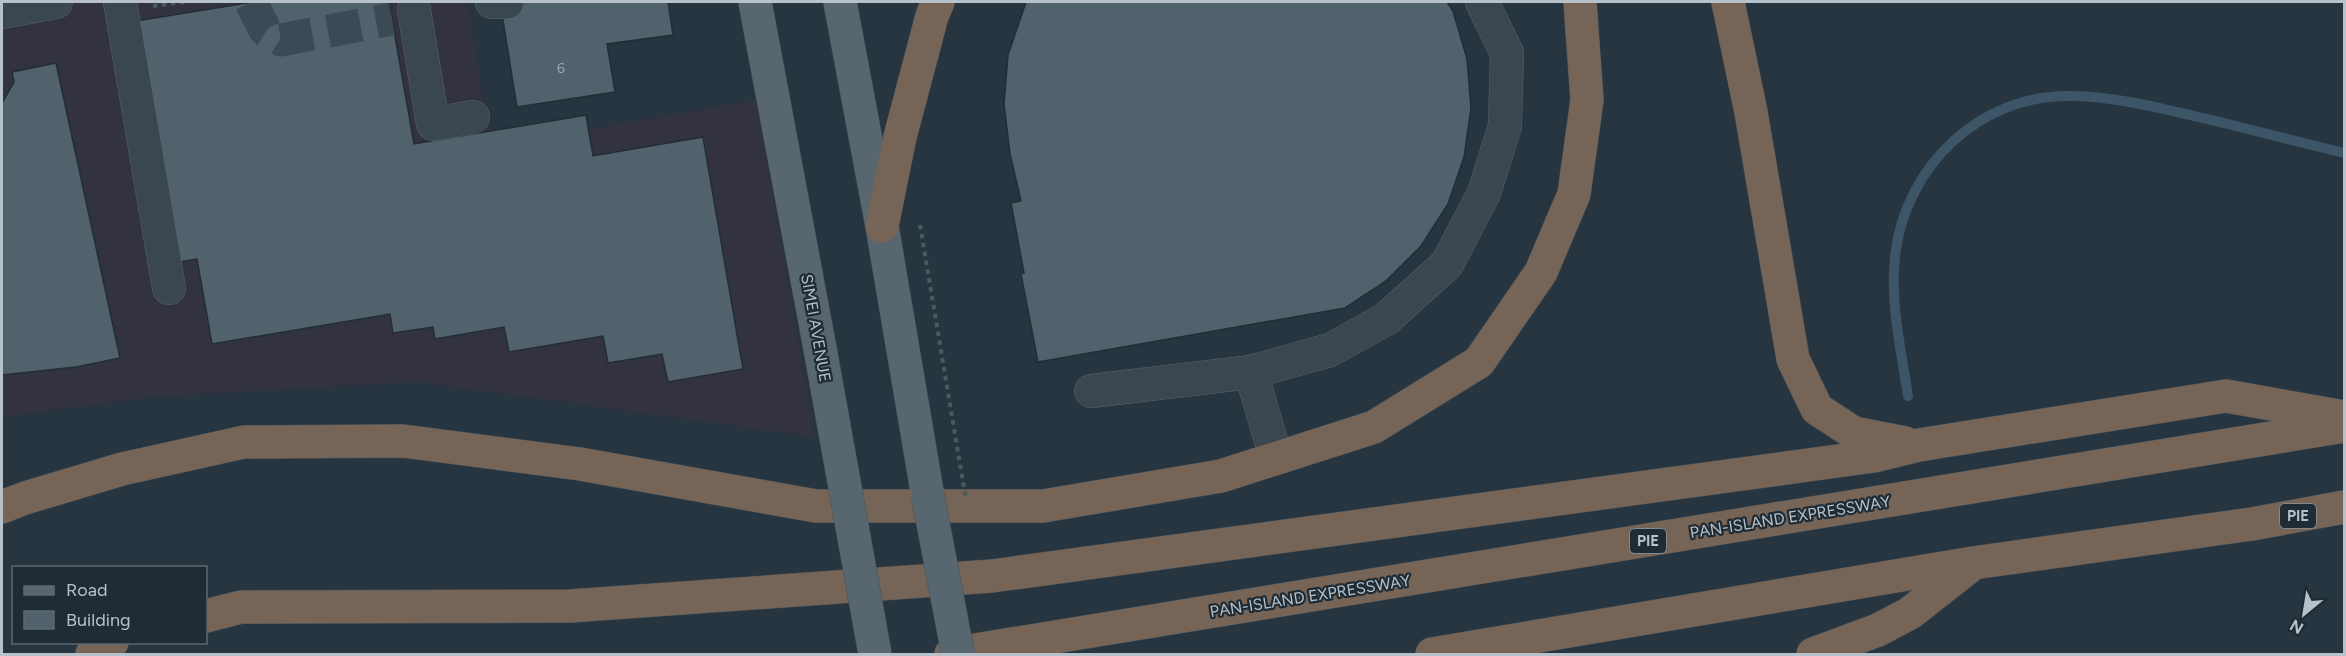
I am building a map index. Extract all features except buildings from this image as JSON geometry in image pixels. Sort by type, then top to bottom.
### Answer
[{"type":"highway","points":[[882,226],[900,137],[932,16],[938,2]]},
{"type":"highway","points":[[2,507],[122,469],[244,442],[403,441],[580,464],[816,506],[1043,506],[1221,476],[1374,427],[1479,362],[1541,272],[1574,194],[1587,100],[1580,2]]},
{"type":"highway","points":[[1728,2],[1751,112],[1793,359],[1817,409],[1854,433],[1919,445]]},
{"type":"highway","points":[[207,616],[241,607],[570,606],[992,576],[1863,458],[1919,445],[2226,396],[2344,417]]},
{"type":"highway","name":"PAN-ISLAND EXPRESSWAY","points":[[951,654],[2344,426]]},
{"type":"highway","name":"PIE","points":[[1432,654],[1973,563],[2252,524],[2344,507]]},
{"type":"highway","points":[[1813,654],[1878,630],[1910,613],[1973,563]]},
{"type":"highway","points":[[92,654],[109,644]]},
{"type":"main road","name":"SIMEI AVENUE","points":[[755,2],[819,342],[874,654]]},
{"type":"main road","points":[[840,2],[958,654]]},
{"type":"street","points":[[2,12],[56,2]]},
{"type":"street","points":[[120,2],[169,288]]},
{"type":"street","points":[[492,2],[507,2]]},
{"type":"street","points":[[1091,391],[1251,372],[1330,350],[1386,319],[1447,264],[1484,193],[1505,126],[1507,53],[1482,2]]},
{"type":"street","points":[[409,10],[433,124],[473,117]]},
{"type":"street","points":[[1251,372],[1276,458]]},
{"type":"path","points":[[920,225],[966,504]]},
{"type":"shaded area","points":[[2,2],[468,2],[491,146],[756,100],[815,437],[417,382],[152,397],[2,417]]},
{"type":"waterway","points":[[1908,396],[1894,291],[1895,256],[1902,223],[1914,193],[1931,165],[1953,141],[1979,122],[2008,107],[2039,98],[2090,97],[2157,108],[2344,153]]},
{"type":"tunnel","points":[[251,2],[265,30],[281,40],[392,19]]}]
